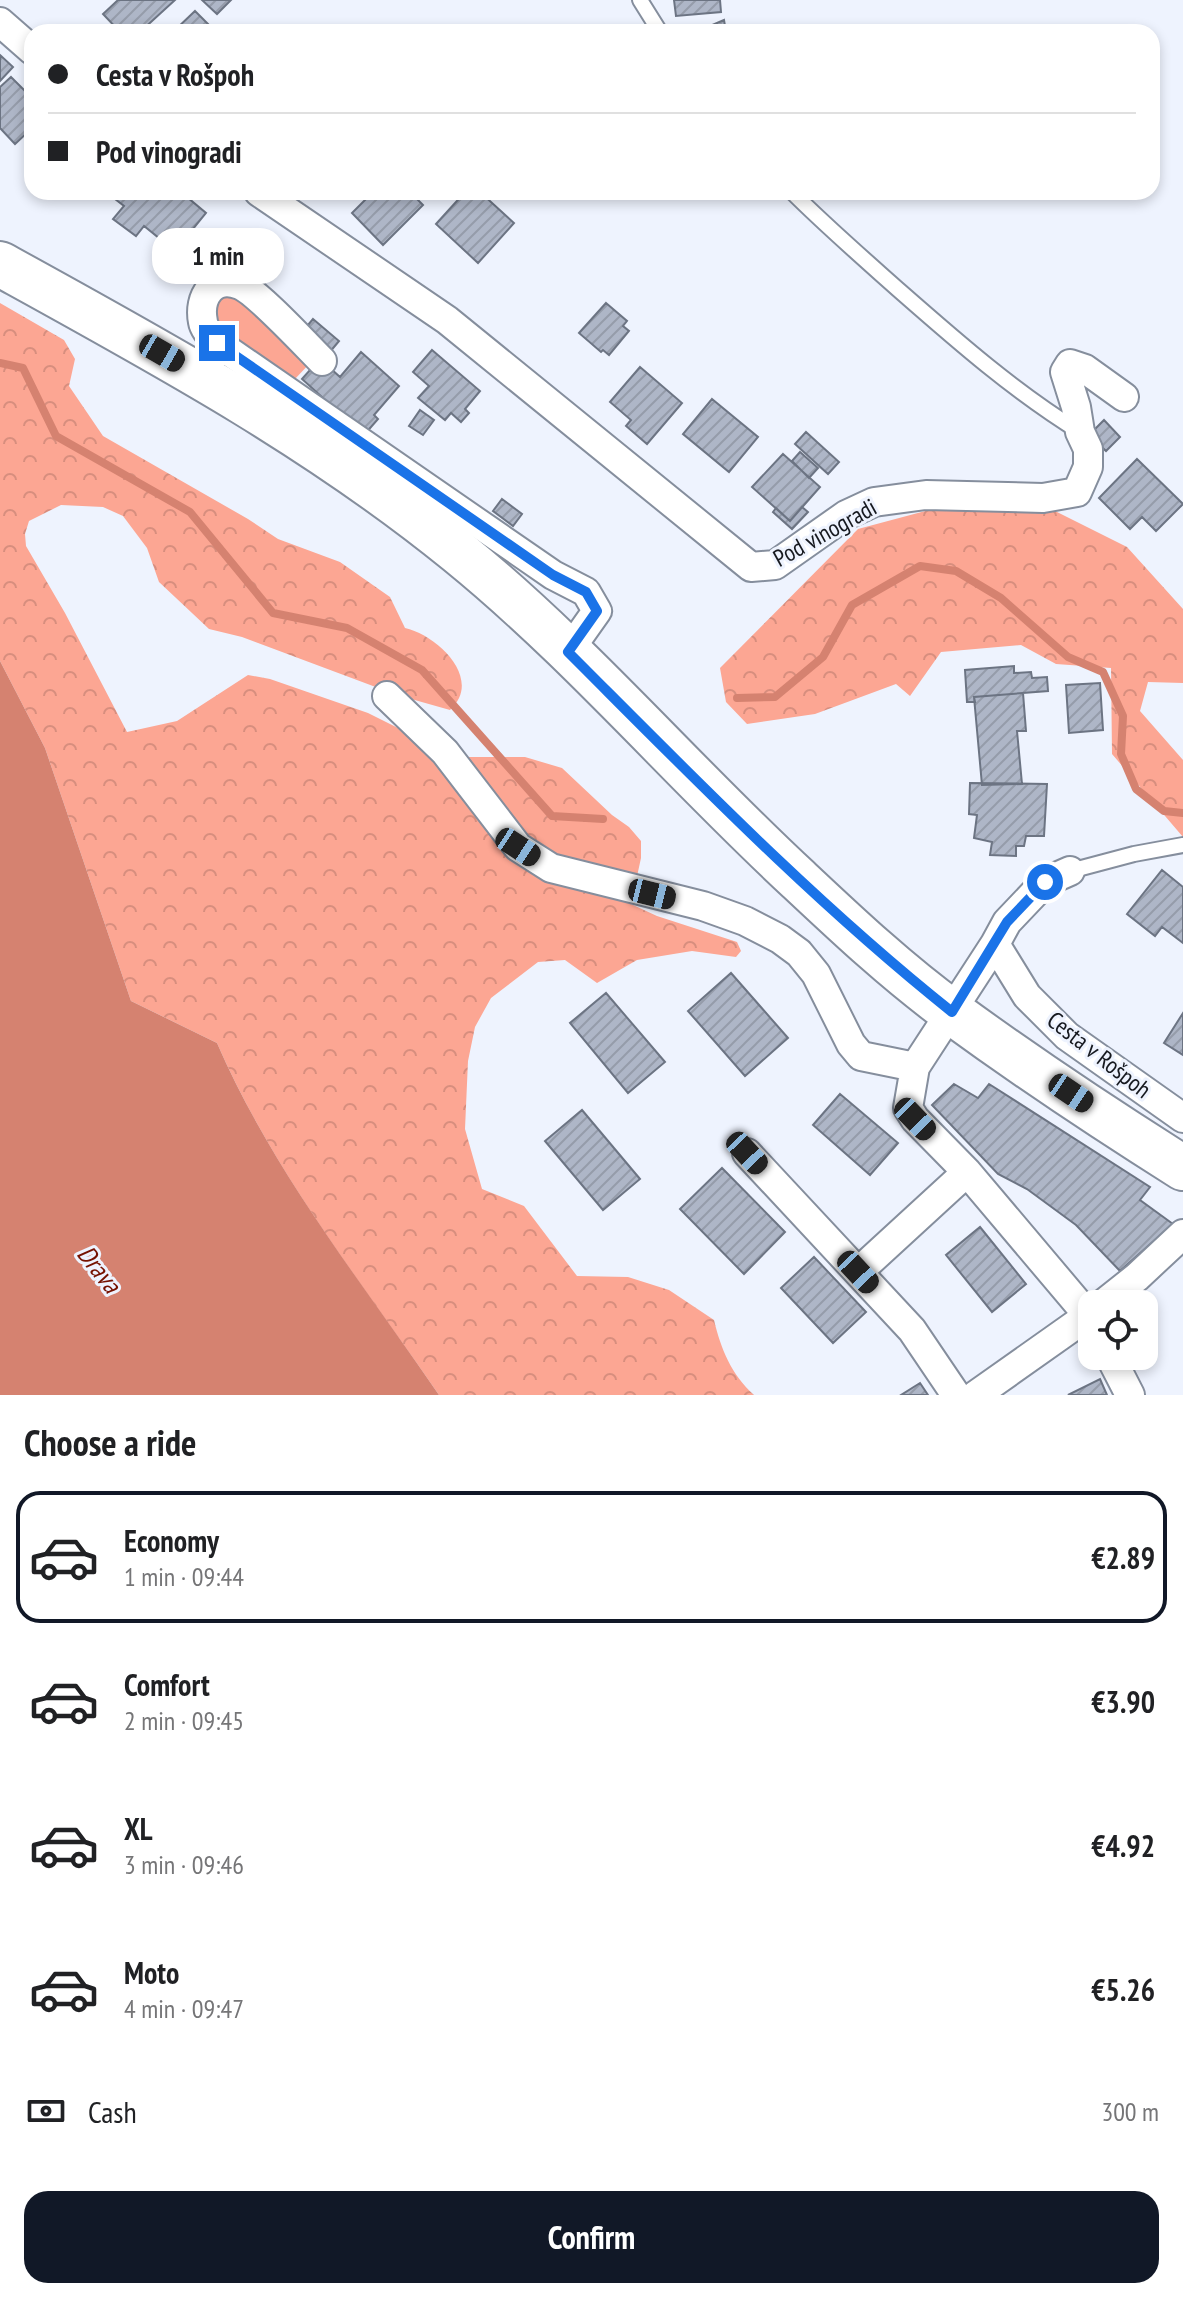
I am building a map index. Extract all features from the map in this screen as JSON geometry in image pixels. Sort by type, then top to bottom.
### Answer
[{"type":"main road","points":[[0,264],[202,376],[341,464],[459,552],[568,652],[795,877],[903,973],[952,1012],[1183,1168]]},
{"type":"street","points":[[0,22],[24,43]]},
{"type":"street","name":"Pod vinogradi","points":[[271,200],[447,320],[751,567],[775,565],[846,515],[891,498],[926,495],[1043,498],[1077,492],[1088,467],[1088,449],[1080,432]]},
{"type":"street","points":[[322,361],[241,285],[220,281],[210,287],[203,303],[203,325],[217,343],[553,575],[586,592],[597,611],[568,652]]},
{"type":"street","points":[[1080,432],[1065,372],[1070,364],[1085,369],[1124,397]]},
{"type":"street","points":[[387,696],[445,752],[518,847],[551,868],[703,906],[745,921],[780,939],[799,953],[816,974],[851,1044],[861,1056],[915,1067]]},
{"type":"street","points":[[1070,871],[1045,882],[1007,922],[915,1067],[908,1108],[1078,1295]]},
{"type":"street","name":"Cesta v Rošpoh","points":[[995,944],[1027,996],[1067,1036],[1183,1118]]},
{"type":"street","points":[[747,1153],[912,1330],[956,1395]]},
{"type":"street","points":[[858,1272],[967,1172]]},
{"type":"street","points":[[1121,1290],[1183,1234]]},
{"type":"street","points":[[976,1395],[1078,1324]]},
{"type":"street","points":[[1117,1370],[1130,1395]]},
{"type":"lane","points":[[640,0],[655,24]]},
{"type":"lane","points":[[801,200],[971,354],[1080,432]]},
{"type":"lane","points":[[1070,871],[1183,845]]},
{"type":"green space","points":[[234,294],[313,360],[294,380],[218,328],[212,317],[215,307],[222,298]]},
{"type":"green space","points":[[0,303],[64,340],[75,359],[69,386],[103,436],[278,539],[340,562],[390,597],[405,628],[418,632],[442,649],[459,672],[462,685],[459,698],[450,710],[397,695],[242,637],[209,629],[159,582],[147,548],[123,516],[103,507],[61,505],[29,521],[25,534],[26,546],[127,732],[177,721],[248,675],[270,679],[368,713],[408,733],[436,757],[525,757],[562,768],[641,841],[641,858],[631,904],[657,916],[737,942],[741,951],[736,957],[692,951],[637,960],[597,983],[565,960],[538,962],[491,998],[475,1027],[468,1061],[465,1129],[482,1189],[524,1206],[577,1276],[628,1277],[669,1290],[714,1320],[728,1360],[754,1395],[439,1395],[291,1180],[239,1090],[217,1043],[131,1001],[45,748],[0,661]]},
{"type":"green space","points":[[944,506],[1049,508],[1127,547],[1183,609],[1183,683],[1148,682],[1140,711],[1183,760],[1183,837],[1112,754],[1111,668],[1056,664],[1021,645],[941,652],[910,696],[896,684],[815,714],[747,724],[726,702],[720,668],[858,529]]},
{"type":"water","name":"Drava","points":[[0,661],[45,748],[131,1001],[217,1043],[239,1090],[291,1180],[439,1395],[0,1395]]},
{"type":"building","points":[[118,0],[175,0],[149,24],[112,24],[103,14]]},
{"type":"building","points":[[202,0],[231,0],[217,14]]},
{"type":"building","points":[[674,0],[720,0],[721,12],[676,16]]},
{"type":"building","points":[[195,11],[208,24],[181,24]]},
{"type":"building","points":[[0,55],[13,67],[0,81]]},
{"type":"building","points":[[11,77],[24,90],[24,136],[15,144],[0,128],[0,87]]},
{"type":"building","points":[[116,200],[191,200],[206,213],[175,251],[144,226],[136,236],[113,219],[124,206]]},
{"type":"building","points":[[365,200],[418,200],[423,205],[383,245],[352,213]]},
{"type":"building","points":[[458,200],[489,200],[514,223],[478,263],[436,224]]},
{"type":"building","points":[[606,303],[627,321],[623,326],[629,331],[609,355],[579,333]]},
{"type":"building","points":[[313,319],[339,341],[329,353],[303,331]]},
{"type":"building","points":[[432,350],[480,391],[465,409],[469,413],[461,422],[451,413],[445,420],[418,398],[429,386],[413,372]]},
{"type":"building","points":[[361,352],[399,386],[374,415],[378,419],[364,435],[302,379],[320,359],[340,377]]},
{"type":"building","points":[[640,367],[682,403],[647,444],[626,426],[631,420],[610,402]]},
{"type":"building","points":[[712,399],[758,437],[729,472],[683,434]]},
{"type":"building","points":[[420,410],[434,420],[423,435],[409,426]]},
{"type":"building","points":[[1104,420],[1120,437],[1106,451],[1089,435]]},
{"type":"building","points":[[806,432],[839,462],[828,474],[795,444]]},
{"type":"building","points":[[800,452],[818,468],[809,478],[792,461]]},
{"type":"building","points":[[783,454],[820,487],[790,521],[752,487]]},
{"type":"building","points":[[1137,459],[1183,504],[1156,531],[1142,517],[1130,529],[1099,498]]},
{"type":"building","points":[[502,499],[522,514],[513,526],[493,511]]},
{"type":"building","points":[[802,507],[808,512],[792,529],[773,512],[776,508],[790,521]]},
{"type":"building","points":[[1014,666],[1014,673],[1031,672],[1032,678],[1047,677],[1048,691],[974,697],[975,702],[967,702],[965,670]]},
{"type":"building","points":[[1100,683],[1103,730],[1069,733],[1066,685]]},
{"type":"building","points":[[1023,693],[1026,731],[1017,731],[1022,784],[982,785],[974,697]]},
{"type":"building","points":[[970,783],[1047,784],[1044,836],[1026,836],[1024,846],[1016,846],[1016,856],[990,855],[992,842],[974,838],[977,815],[969,814]]},
{"type":"building","points":[[1162,870],[1183,887],[1183,943],[1162,927],[1155,936],[1127,914]]},
{"type":"building","points":[[731,973],[788,1038],[745,1076],[688,1011]]},
{"type":"building","points":[[606,993],[665,1062],[628,1093],[570,1023]]},
{"type":"building","points":[[1183,1013],[1183,1055],[1164,1043]]},
{"type":"building","points":[[954,1084],[978,1098],[989,1084],[1150,1187],[1140,1200],[1173,1224],[1120,1271],[1076,1225],[1027,1189],[998,1174],[932,1105]]},
{"type":"building","points":[[840,1094],[898,1143],[870,1175],[813,1125]]},
{"type":"building","points":[[582,1110],[640,1179],[603,1210],[545,1141]]},
{"type":"building","points":[[722,1168],[785,1232],[744,1274],[680,1209]]},
{"type":"building","points":[[980,1227],[1026,1284],[992,1312],[946,1255]]},
{"type":"building","points":[[814,1257],[866,1312],[833,1343],[781,1288]]},
{"type":"building","points":[[1100,1379],[1107,1395],[1068,1395]]},
{"type":"building","points":[[920,1383],[928,1395],[901,1395]]},
{"type":"waterway","points":[[0,363],[23,368],[56,436],[190,512],[273,613],[347,628],[422,670],[552,816],[603,819]]},
{"type":"waterway","points":[[737,698],[775,697],[823,657],[852,605],[920,566],[956,571],[1001,598],[1068,657],[1103,672],[1123,716],[1121,754],[1136,789],[1164,811],[1183,813]]},
{"type":"route","points":[[217,343],[553,575],[586,592],[597,611],[568,652],[795,877],[952,1012],[1007,922],[1045,882]]}]
